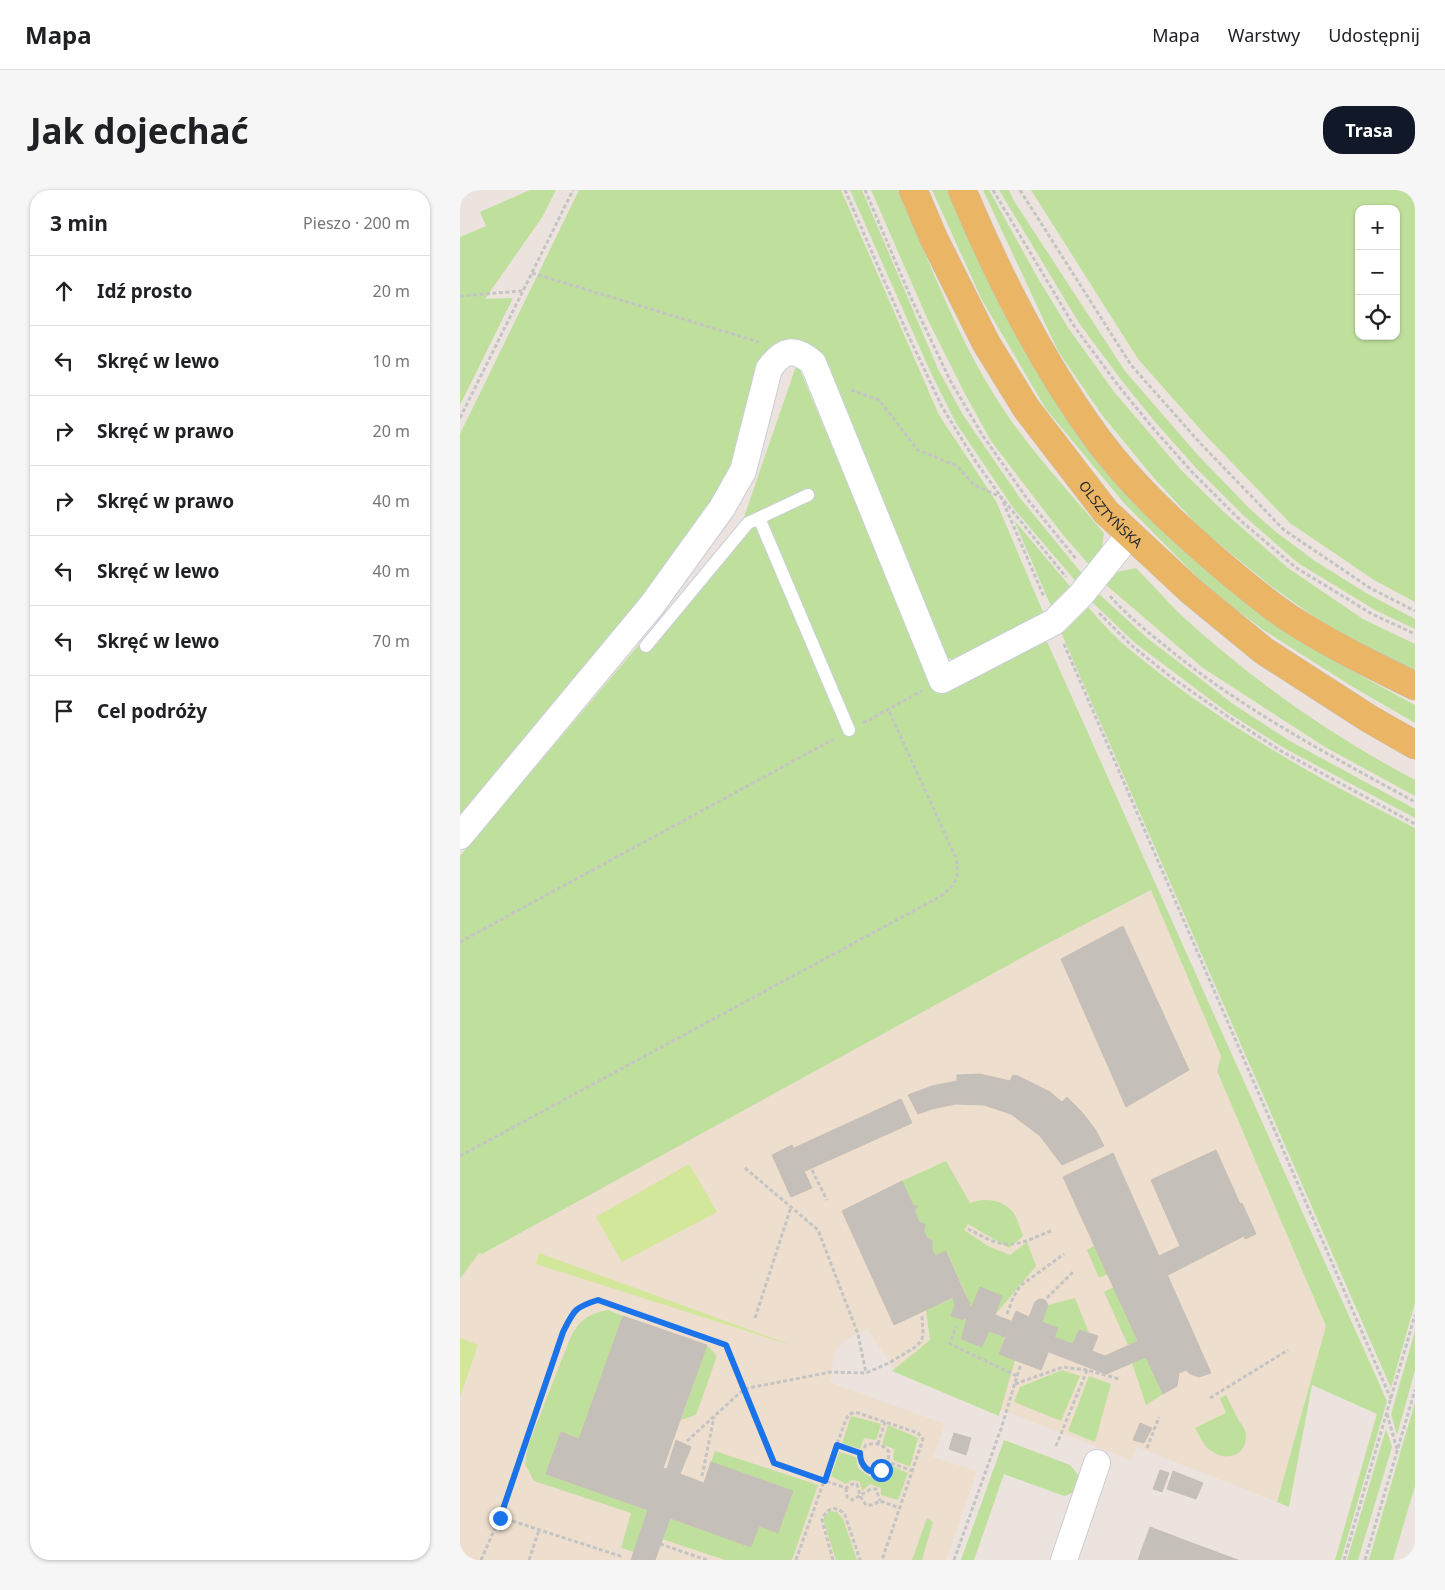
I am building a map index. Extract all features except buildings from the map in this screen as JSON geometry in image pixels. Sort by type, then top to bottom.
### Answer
[{"type":"main road","name":"OLSZTYŃSKA","points":[[913,190],[934,240],[986,342],[1026,408],[1106,512],[1191,591],[1264,651],[1368,718],[1415,744]]},
{"type":"main road","points":[[962,190],[1024,324],[1043,358],[1095,435],[1128,476],[1189,537],[1254,593],[1324,640],[1415,686]]},
{"type":"street","points":[[460,836],[652,605],[722,508],[743,471],[769,369],[777,358],[791,352],[801,353],[812,363],[942,680],[1054,622],[1081,595],[1130,534]]},
{"type":"street","points":[[1064,1560],[1097,1463]]},
{"type":"lane","points":[[646,646],[748,523],[808,495]]},
{"type":"lane","points":[[759,518],[849,730]]},
{"type":"path","points":[[460,418],[572,190]]},
{"type":"path","points":[[845,190],[904,326],[942,407],[976,462],[1001,497],[1081,595],[1131,646],[1224,714],[1281,752],[1415,824]]},
{"type":"path","points":[[993,190],[1074,326],[1117,384],[1192,472],[1240,520],[1295,567],[1372,614],[1415,634]]},
{"type":"path","points":[[1020,190],[1131,365],[1201,444],[1284,530],[1370,588],[1415,611]]},
{"type":"path","points":[[532,274],[791,352]]},
{"type":"path","points":[[460,296],[523,290]]},
{"type":"path","points":[[819,378],[879,400],[918,450],[957,466],[974,485],[1001,497],[1391,1399]]},
{"type":"path","points":[[460,942],[942,680]]},
{"type":"path","points":[[460,1156],[941,896],[951,888],[956,880],[958,870],[956,858],[888,709]]},
{"type":"path","points":[[745,1168],[818,1230],[858,1334],[866,1372]]},
{"type":"path","points":[[812,1170],[827,1200]]},
{"type":"path","points":[[755,1318],[791,1208]]},
{"type":"path","points":[[968,1229],[995,1242],[1005,1244],[1018,1243],[1052,1231]]},
{"type":"path","points":[[1007,1314],[1012,1298],[1020,1286],[1064,1254]]},
{"type":"path","points":[[1047,1298],[1074,1271]]},
{"type":"path","points":[[481,1560],[500,1518],[563,1332],[579,1306],[598,1300],[726,1345],[774,1463],[846,1488]]},
{"type":"path","points":[[1344,1560],[1415,1314]]},
{"type":"path","points":[[688,1441],[744,1389],[831,1372],[866,1372],[889,1363],[917,1346],[922,1339],[922,1316]]},
{"type":"path","points":[[956,1326],[950,1344],[1017,1376]]},
{"type":"path","points":[[1210,1398],[1288,1350]]},
{"type":"path","points":[[954,1560],[1002,1426],[1021,1364]]},
{"type":"path","points":[[1014,1384],[1062,1367],[1088,1370],[1119,1379]]},
{"type":"path","points":[[1056,1446],[1088,1370]]},
{"type":"path","points":[[1365,1560],[1415,1390]]},
{"type":"path","points":[[798,1560],[846,1419],[852,1412],[918,1433],[922,1437],[923,1442],[882,1560]]},
{"type":"path","points":[[1386,1414],[1397,1450]]},
{"type":"path","points":[[702,1476],[714,1417]]},
{"type":"path","points":[[1147,1448],[1159,1417]]},
{"type":"path","points":[[878,1444],[885,1422]]},
{"type":"path","points":[[878,1444],[889,1452],[888,1462],[881,1470],[872,1472],[863,1465],[860,1453],[866,1446],[878,1444]]},
{"type":"path","points":[[837,1445],[860,1453]]},
{"type":"path","points":[[888,1462],[912,1471]]},
{"type":"path","points":[[846,1488],[856,1484],[860,1496],[867,1506],[880,1501],[900,1508]]},
{"type":"path","points":[[846,1488],[849,1500],[853,1500],[874,1488],[877,1490],[880,1501]]},
{"type":"path","points":[[833,1560],[822,1520],[827,1511],[833,1508],[839,1509],[844,1515],[860,1560]]},
{"type":"path","points":[[500,1518],[623,1557]]},
{"type":"path","points":[[529,1560],[539,1530]]},
{"type":"path","points":[[660,1544],[707,1560]]},
{"type":"shaded area","points":[[1151,890],[1221,1056],[1217,1071],[1326,1326],[1277,1502],[1137,1447],[1131,1460],[893,1368],[868,1329],[844,1341],[835,1350],[829,1382],[945,1424],[933,1457],[977,1471],[946,1560],[460,1560],[460,1279],[479,1253],[482,1254],[1043,946]]},
{"type":"green space","points":[[530,190],[556,190],[543,216],[485,299],[513,298],[460,405],[460,237],[486,226],[480,212]]},
{"type":"green space","points":[[579,190],[841,190],[939,415],[996,501],[1046,619],[961,661],[946,658],[797,343],[744,445],[719,502],[460,826],[460,434]]},
{"type":"green space","points":[[850,190],[862,190],[938,369],[963,415],[1020,498],[1084,576],[1078,584],[1014,509],[956,423],[931,373]]},
{"type":"green space","points":[[871,190],[898,190],[954,319],[993,393],[1032,448],[1104,533],[1101,554],[1091,567],[1063,535],[991,441],[927,318]]},
{"type":"green space","points":[[932,190],[950,190],[1148,514],[1216,579],[1271,623],[1415,705],[1415,723],[1353,687],[1265,631],[1209,589],[1124,503],[1046,409],[982,300]]},
{"type":"green space","points":[[983,190],[989,190],[1039,280],[1069,329],[1115,393],[1182,471],[1225,513],[1288,568],[1363,619],[1415,644],[1415,674],[1330,628],[1271,586],[1201,529],[1153,477],[1102,415],[1058,351]]},
{"type":"green space","points":[[999,190],[1009,190],[1014,201],[1125,371],[1196,453],[1249,508],[1276,532],[1315,561],[1366,593],[1415,619],[1415,629],[1375,610],[1298,563],[1244,516],[1196,468],[1122,381],[1079,323]]},
{"type":"green space","points":[[1031,190],[1415,190],[1415,602],[1374,580],[1290,523],[1208,438],[1138,359]]},
{"type":"green space","points":[[797,363],[936,694],[1045,637],[1387,1401],[1341,1560],[1335,1560],[1377,1414],[1312,1385],[1289,1507],[1277,1502],[1326,1326],[1217,1071],[1221,1056],[1151,890],[1043,946],[482,1254],[479,1253],[460,1279],[460,856],[742,523]]},
{"type":"green space","points":[[1014,520],[1073,590],[1053,611]]},
{"type":"green space","points":[[1136,568],[1181,615],[1264,684],[1322,725],[1383,763],[1415,780],[1415,796],[1325,747],[1203,668],[1106,585],[1117,572]]},
{"type":"green space","points":[[1099,594],[1146,637],[1233,704],[1290,741],[1415,809],[1415,818],[1284,748],[1227,712],[1135,643],[1092,602]]},
{"type":"green space","points":[[1087,606],[1121,642],[1190,696],[1262,744],[1415,828],[1415,1303],[1391,1388],[1060,630]]},
{"type":"green space","points":[[946,1161],[970,1203],[981,1200],[997,1202],[1007,1206],[1015,1215],[1023,1236],[1009,1248],[968,1224],[964,1230],[988,1246],[1010,1255],[1027,1242],[1036,1266],[995,1315],[969,1306],[970,1304],[947,1251],[935,1256],[932,1249],[932,1241],[927,1238],[924,1231],[925,1224],[919,1222],[915,1212],[916,1207],[918,1207],[913,1205],[902,1181]]},
{"type":"green space","points":[[689,1164],[717,1212],[622,1262],[596,1217]]},
{"type":"green space","points":[[1095,1245],[1108,1274],[1099,1278],[1087,1250]]},
{"type":"green space","points":[[539,1253],[797,1347],[536,1264]]},
{"type":"green space","points":[[1114,1287],[1138,1341],[1128,1345],[1104,1292]]},
{"type":"green space","points":[[953,1298],[955,1305],[951,1316],[963,1320],[964,1318],[967,1319],[961,1339],[982,1347],[989,1331],[1005,1337],[999,1353],[1015,1360],[999,1416],[892,1371],[930,1340],[926,1310]]},
{"type":"green space","points":[[1075,1298],[1089,1333],[1079,1330],[1073,1344],[1054,1337],[1058,1328],[1042,1322],[1048,1305]]},
{"type":"green space","points":[[608,1310],[623,1316],[579,1439],[561,1432],[546,1474],[648,1510],[634,1552],[621,1548],[631,1513],[534,1481],[525,1464],[528,1446],[571,1336],[578,1325],[586,1318],[595,1313]]},
{"type":"green space","points":[[1415,1331],[1415,1370],[1397,1435],[1391,1414]]},
{"type":"green space","points":[[460,1338],[478,1345],[460,1397]]},
{"type":"green space","points":[[707,1345],[717,1356],[696,1415],[681,1420]]},
{"type":"green space","points":[[1146,1357],[1163,1394],[1146,1405],[1132,1363]]},
{"type":"green space","points":[[1062,1370],[1080,1376],[1061,1421],[1014,1402],[1020,1387]]},
{"type":"green space","points":[[1089,1376],[1111,1384],[1095,1442],[1068,1431]]},
{"type":"green space","points":[[1226,1395],[1246,1436],[1245,1443],[1239,1453],[1222,1456],[1216,1454],[1203,1443],[1195,1428],[1226,1413],[1220,1398]]},
{"type":"green space","points":[[1415,1402],[1415,1486],[1393,1560],[1369,1560]]},
{"type":"green space","points":[[851,1416],[881,1424],[876,1440],[864,1438],[860,1449],[842,1443]]},
{"type":"green space","points":[[888,1425],[918,1438],[910,1467],[893,1460],[894,1449],[882,1444]]},
{"type":"green space","points":[[1386,1429],[1392,1447],[1358,1560],[1347,1560]]},
{"type":"green space","points":[[1004,1440],[1070,1465],[1079,1476],[1077,1486],[1071,1493],[1064,1496],[1004,1474],[974,1560],[961,1560]]},
{"type":"green space","points":[[715,1451],[818,1485],[792,1560],[725,1560],[662,1539],[670,1518],[751,1547],[759,1526],[778,1533],[793,1491],[711,1462]]},
{"type":"green space","points":[[839,1452],[856,1457],[858,1468],[868,1476],[881,1475],[892,1466],[908,1473],[898,1500],[881,1495],[881,1488],[870,1484],[862,1491],[860,1482],[852,1480],[846,1484],[831,1476]]},
{"type":"green space","points":[[829,1511],[837,1512],[843,1519],[857,1560],[836,1560],[824,1522],[824,1518]]},
{"type":"green space","points":[[927,1518],[933,1522],[922,1560],[912,1560]]},
{"type":"route","points":[[500,1518],[563,1332],[579,1306],[598,1300],[726,1345],[774,1463],[825,1481],[837,1445],[860,1453],[861,1462],[872,1472],[881,1470]]}]
